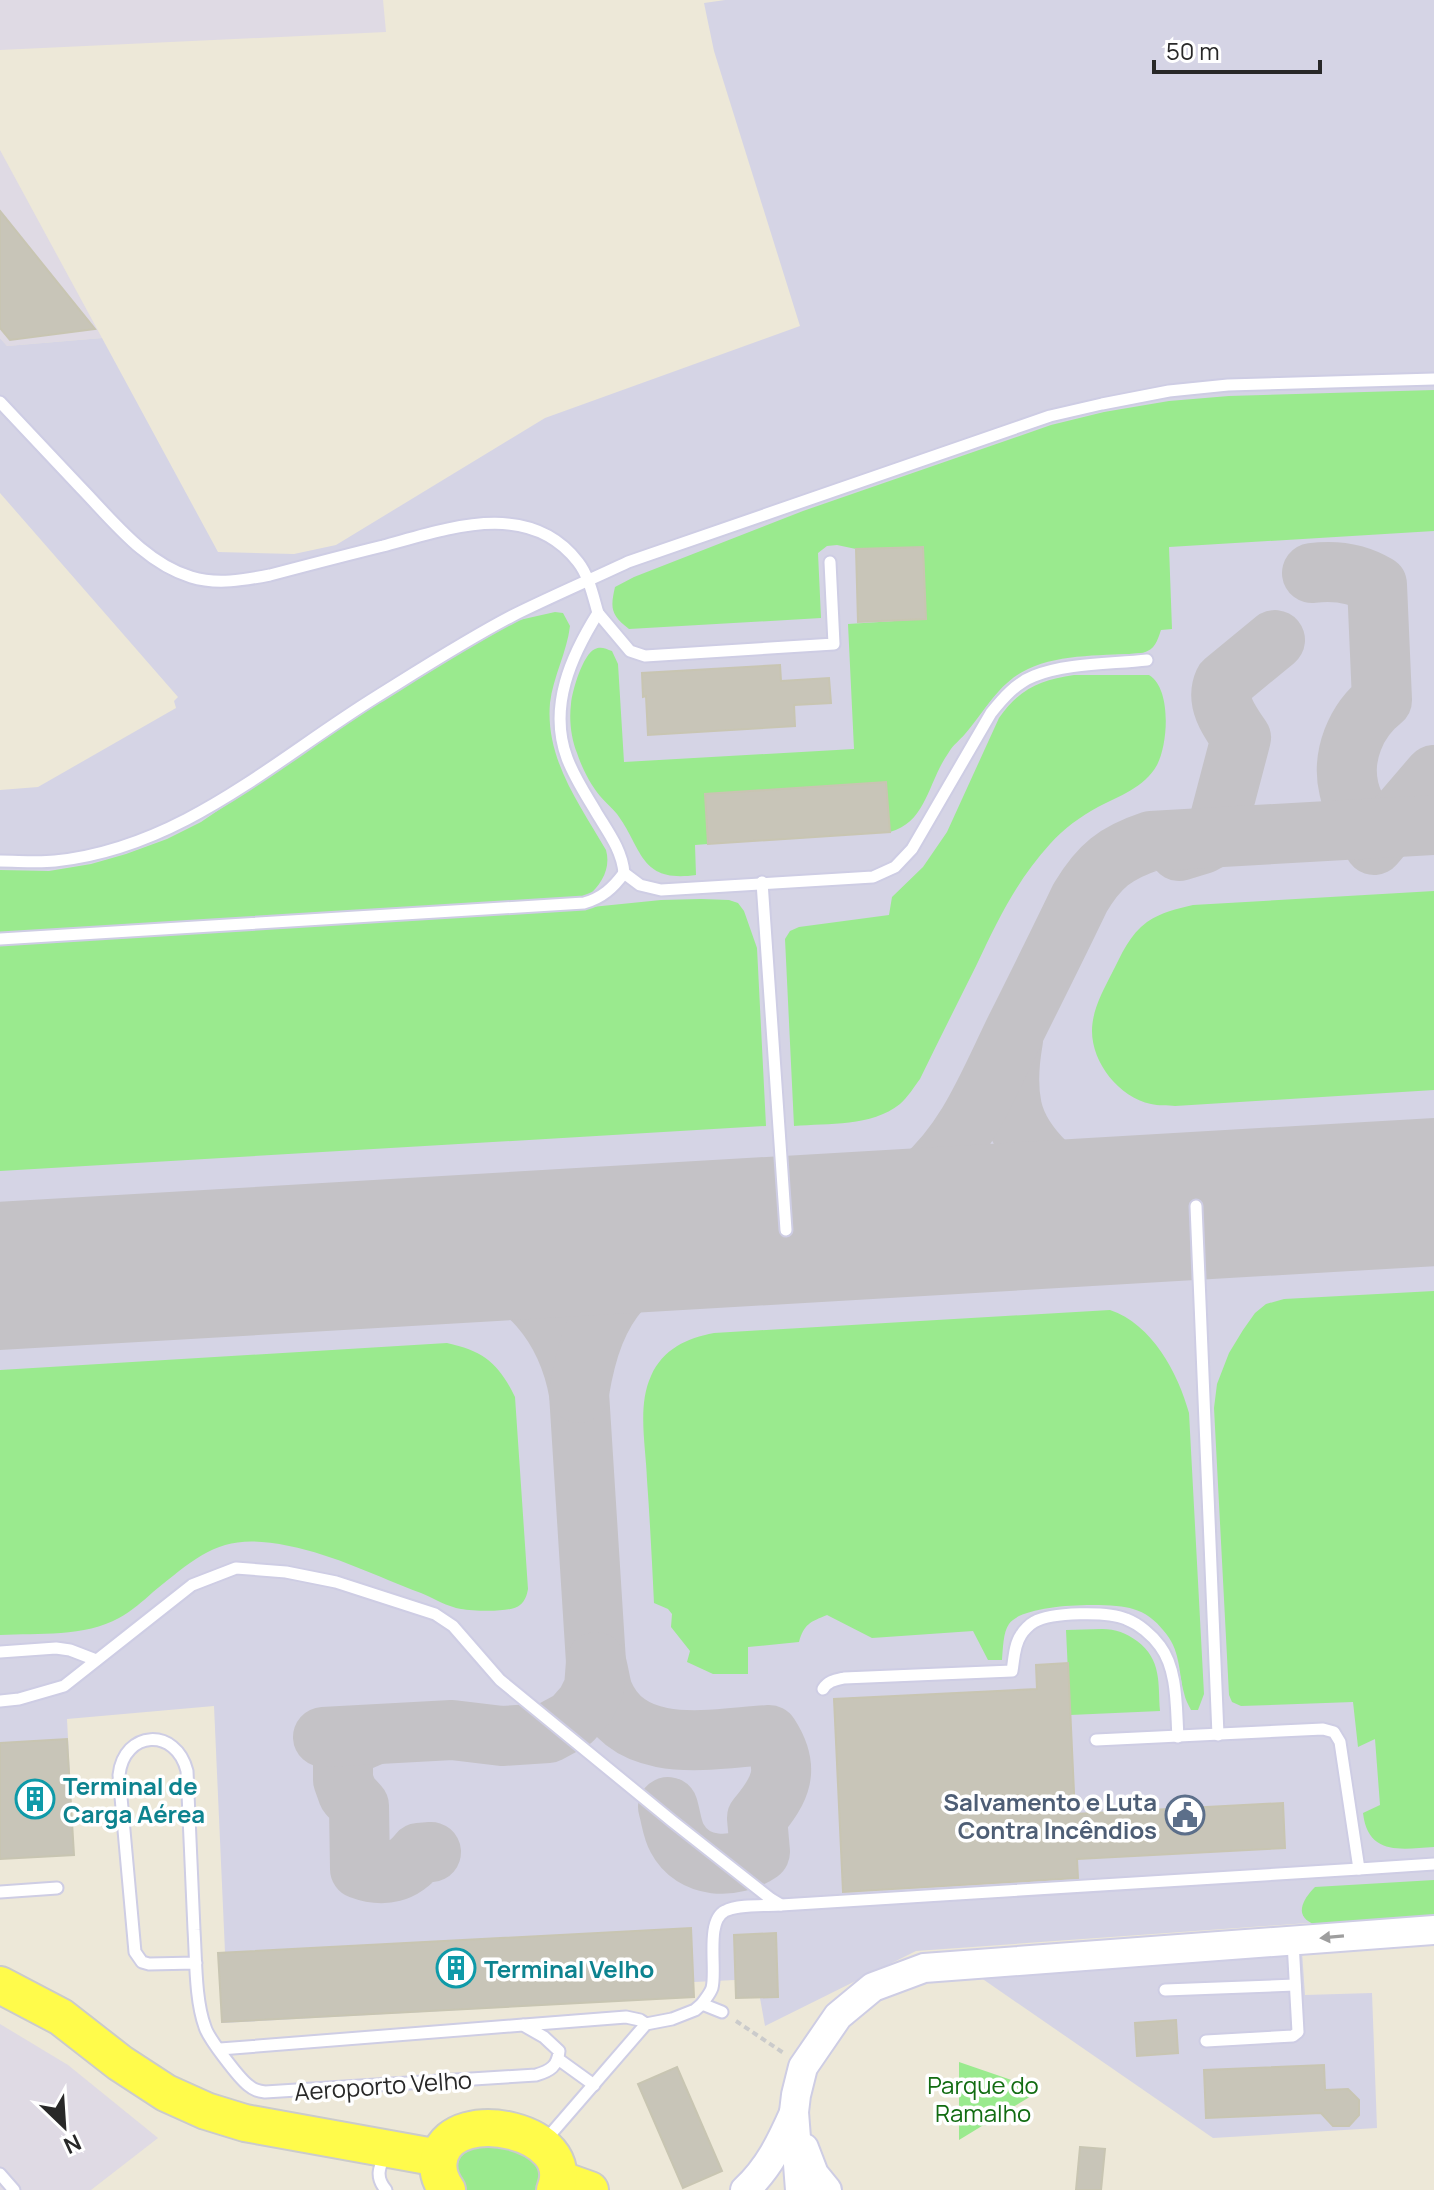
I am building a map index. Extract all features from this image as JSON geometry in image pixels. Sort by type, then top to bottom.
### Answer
[{"type":"main road","points":[[0,1985],[61,2017],[120,2063],[166,2093],[206,2111],[245,2123],[388,2148],[443,2174],[449,2140],[467,2130],[510,2131],[543,2144],[557,2162],[568,2186]]},
{"type":"street","points":[[800,2190],[794,2112],[803,2067],[838,2016],[873,1987],[924,1968],[1434,1930]]},
{"type":"street","points":[[745,2190],[769,2164],[794,2112]]},
{"type":"street","points":[[794,2112],[809,2164],[817,2180],[827,2190]]},
{"type":"lane","points":[[0,861],[52,862],[90,856],[164,832],[226,798],[418,671],[511,617],[588,580],[628,562],[1050,416],[1169,391],[1228,385],[1434,379]]},
{"type":"lane","points":[[0,402],[124,533],[147,553],[190,577],[214,582],[270,575],[468,524],[517,525],[540,532],[579,562],[598,613],[630,651],[645,656],[834,644],[830,562]]},
{"type":"lane","points":[[0,939],[584,903],[597,899],[614,887],[624,873],[623,863],[618,848],[566,757],[561,739],[561,701],[567,672],[580,641],[598,613]]},
{"type":"lane","points":[[624,873],[640,885],[661,890],[873,877],[895,867],[912,849],[991,713],[1019,684],[1051,671],[1147,660]]},
{"type":"lane","points":[[762,882],[786,1230]]},
{"type":"lane","points":[[1196,1206],[1218,1735]]},
{"type":"lane","points":[[0,1701],[64,1686],[192,1585],[236,1568],[286,1572],[336,1582],[435,1614],[453,1626],[500,1680],[672,1821],[781,1905]]},
{"type":"lane","points":[[823,1689],[826,1684],[844,1678],[1012,1671],[1021,1635],[1035,1621],[1057,1615],[1108,1614],[1127,1619],[1142,1628],[1160,1646],[1170,1665],[1178,1737]]},
{"type":"lane","points":[[0,1652],[56,1648],[96,1660]]},
{"type":"lane","points":[[1096,1740],[1323,1729],[1334,1732],[1340,1742],[1359,1869]]},
{"type":"lane","name":"Aeroporto Velho","points":[[196,1963],[149,1964],[142,1962],[135,1952],[119,1775],[124,1755],[141,1741],[151,1739],[171,1744],[179,1752],[187,1771],[201,2013],[212,2043],[246,2084],[265,2092],[536,2075],[548,2071],[558,2059]]},
{"type":"lane","points":[[543,2144],[646,2024],[672,2019],[702,2004],[711,1989],[714,1926],[718,1916],[725,1911],[1434,1864]]},
{"type":"lane","points":[[0,1892],[57,1888]]},
{"type":"lane","points":[[1206,2041],[1293,2036],[1298,2032],[1293,1941]]},
{"type":"lane","points":[[1165,1990],[1295,1985]]},
{"type":"lane","points":[[702,2004],[722,2012]]},
{"type":"lane","name":"Aeroporto Velho","points":[[220,2049],[626,2017],[646,2024]]},
{"type":"lane","points":[[523,2025],[553,2043],[559,2051],[558,2059],[594,2085]]},
{"type":"lane","points":[[386,2190],[378,2173],[388,2148]]},
{"type":"lane","points":[[0,2174],[14,2190]]},
{"type":"path","points":[[722,2012],[803,2067]]},
{"type":"shaded area","points":[[0,0],[383,0],[386,32],[0,50]]},
{"type":"shaded area","points":[[725,0],[1434,0],[1434,1916],[916,1951],[765,2026],[760,1998],[736,1998],[735,1980],[694,1982],[694,1997],[222,2023],[218,1953],[225,1952],[214,1706],[67,1719],[74,1855],[0,1859],[0,790],[38,787],[176,708],[174,701],[178,697],[0,493],[0,338],[7,346],[102,338],[218,552],[294,554],[336,545],[545,418],[800,326],[714,51],[704,3]]},
{"type":"shaded area","points":[[0,150],[102,338],[7,346],[0,338]]},
{"type":"shaded area","points":[[1302,1952],[1305,1995],[1372,1993],[1377,2128],[1213,2138],[974,1973]]},
{"type":"shaded area","points":[[0,2024],[68,2065],[158,2138],[91,2190],[0,2190]]},
{"type":"green space","points":[[1434,390],[1434,531],[1169,547],[1172,629],[1161,630],[1155,644],[1143,653],[1055,660],[1028,669],[1009,681],[951,749],[926,799],[902,827],[890,832],[886,782],[706,794],[708,844],[695,845],[696,875],[663,874],[645,861],[626,827],[596,791],[581,764],[570,723],[571,704],[582,665],[595,649],[612,651],[618,664],[624,762],[854,749],[848,624],[926,619],[923,547],[856,549],[827,546],[818,553],[821,618],[629,629],[615,615],[613,601],[615,587],[634,577],[803,511],[1051,425],[1104,412],[1169,401],[1229,396]]},
{"type":"green space","points":[[563,613],[570,626],[550,703],[553,743],[566,781],[606,850],[607,857],[604,875],[588,896],[0,933],[0,870],[49,871],[91,864],[167,839],[201,822],[360,713],[502,628],[515,621]]},
{"type":"green space","points":[[1074,675],[1149,675],[1156,682],[1162,692],[1166,717],[1164,744],[1157,765],[1138,785],[1072,823],[1038,858],[1009,901],[920,1079],[903,1101],[889,1111],[863,1120],[794,1126],[785,939],[790,931],[799,927],[889,915],[892,897],[923,867],[947,832],[999,718],[1014,700],[1031,688]]},
{"type":"green space","points":[[1434,891],[1434,1090],[1160,1105],[1128,1094],[1102,1066],[1093,1043],[1092,1023],[1096,1008],[1126,945],[1141,927],[1153,919],[1193,905]]},
{"type":"green space","points":[[701,899],[738,903],[744,911],[757,948],[766,1126],[0,1171],[0,943]]},
{"type":"green space","points":[[1434,1291],[1434,1847],[1398,1848],[1379,1843],[1366,1827],[1363,1813],[1380,1805],[1375,1739],[1358,1747],[1353,1702],[1241,1706],[1232,1702],[1229,1695],[1214,1408],[1217,1384],[1229,1353],[1255,1313],[1266,1304],[1284,1299]]},
{"type":"green space","points":[[1110,1310],[1139,1326],[1151,1338],[1178,1382],[1189,1413],[1204,1694],[1198,1710],[1191,1710],[1186,1699],[1176,1653],[1169,1638],[1146,1615],[1122,1607],[1068,1606],[1017,1617],[1006,1631],[1002,1660],[988,1660],[973,1631],[872,1638],[827,1615],[808,1624],[799,1642],[748,1647],[748,1674],[713,1674],[687,1662],[690,1651],[671,1627],[672,1614],[654,1603],[644,1441],[643,1413],[647,1388],[656,1367],[669,1352],[694,1338],[714,1333]]},
{"type":"green space","points":[[447,1343],[471,1350],[489,1361],[503,1376],[515,1397],[528,1589],[520,1605],[492,1611],[456,1608],[323,1555],[266,1542],[247,1542],[230,1544],[200,1556],[133,1609],[106,1624],[61,1633],[0,1635],[0,1370]]},
{"type":"green space","points":[[1102,1629],[1129,1636],[1151,1656],[1157,1673],[1160,1711],[1070,1715],[1066,1630]]},
{"type":"green space","points":[[1434,1880],[1434,1918],[1316,1925],[1304,1918],[1302,1913],[1306,1897],[1315,1887]]},
{"type":"green space","name":"Parque do Ramalho","points":[[959,2062],[1041,2090],[959,2140]]},
{"type":"green space","points":[[470,2141],[536,2153],[543,2190],[465,2190],[457,2184],[450,2161]]},
{"type":"building","points":[[0,211],[95,329],[10,340],[0,328]]},
{"type":"building","points":[[923,547],[926,619],[858,622],[856,549]]},
{"type":"building","points":[[780,665],[781,681],[829,678],[831,703],[794,705],[795,726],[648,735],[642,673]]},
{"type":"building","points":[[886,782],[890,832],[708,844],[705,794]]},
{"type":"building","points":[[1068,1663],[1075,1814],[1283,1803],[1285,1848],[1077,1859],[1078,1878],[843,1892],[834,1699],[1037,1689],[1036,1665]]},
{"type":"building","name":"Terminal de Carga Aérea","points":[[67,1739],[74,1855],[0,1859],[0,1743]]},
{"type":"building","name":"Terminal Velho","points":[[691,1928],[694,1997],[222,2022],[218,1953]]},
{"type":"building","points":[[776,1933],[778,1997],[736,1998],[734,1935]]},
{"type":"building","points":[[1176,2020],[1178,2053],[1137,2056],[1135,2023]]},
{"type":"building","points":[[1324,2065],[1325,2090],[1348,2089],[1359,2100],[1359,2115],[1349,2126],[1333,2126],[1321,2113],[1206,2118],[1204,2070]]},
{"type":"building","points":[[677,2067],[722,2171],[683,2188],[638,2084]]},
{"type":"building","points":[[1080,2147],[1105,2149],[1101,2190],[1076,2190]]},
{"type":"taxiway","points":[[1312,573],[1346,573],[1377,585],[1382,700],[1358,728],[1347,764],[1350,794],[1367,829]]},
{"type":"taxiway","points":[[1179,851],[1215,837],[1241,738],[1228,719],[1223,704],[1224,682],[1275,640]]},
{"type":"taxiway","points":[[1374,845],[1434,775]]},
{"type":"taxiway","points":[[803,1229],[850,1216],[895,1198],[937,1165],[976,1110],[1080,898],[1101,869],[1127,850],[1151,841],[1434,825]]},
{"type":"taxiway","points":[[1013,1040],[1009,1074],[1012,1108],[1024,1136],[1046,1163],[1072,1184],[1100,1198],[1173,1207]]},
{"type":"taxiway","points":[[579,1393],[594,1333],[620,1290],[660,1258],[716,1234]]},
{"type":"taxiway","points":[[390,1253],[458,1257],[503,1276],[523,1290],[539,1307],[564,1346],[579,1393],[596,1662],[603,1692],[616,1713],[633,1727],[653,1735],[699,1740],[769,1735],[776,1747],[780,1758],[780,1778],[772,1798],[757,1818],[760,1852],[750,1858],[727,1864],[703,1861],[693,1856],[677,1838],[668,1807]]},
{"type":"taxiway","points":[[323,1737],[452,1730],[502,1736],[548,1733],[572,1720],[586,1704],[594,1688],[596,1662]]},
{"type":"taxiway","points":[[374,1735],[353,1744],[343,1756],[343,1780],[348,1794],[359,1806],[360,1869],[392,1872],[419,1853],[431,1852]]},
{"type":"runway","points":[[0,1276],[1434,1192]]},
{"type":"place","name":"Terminal de Carga Aérea","points":[[35,1799]]},
{"type":"place","name":"Salvamento e Luta Contra Incêndios","points":[[1185,1815]]},
{"type":"place","name":"Terminal Velho","points":[[456,1968]]}]
